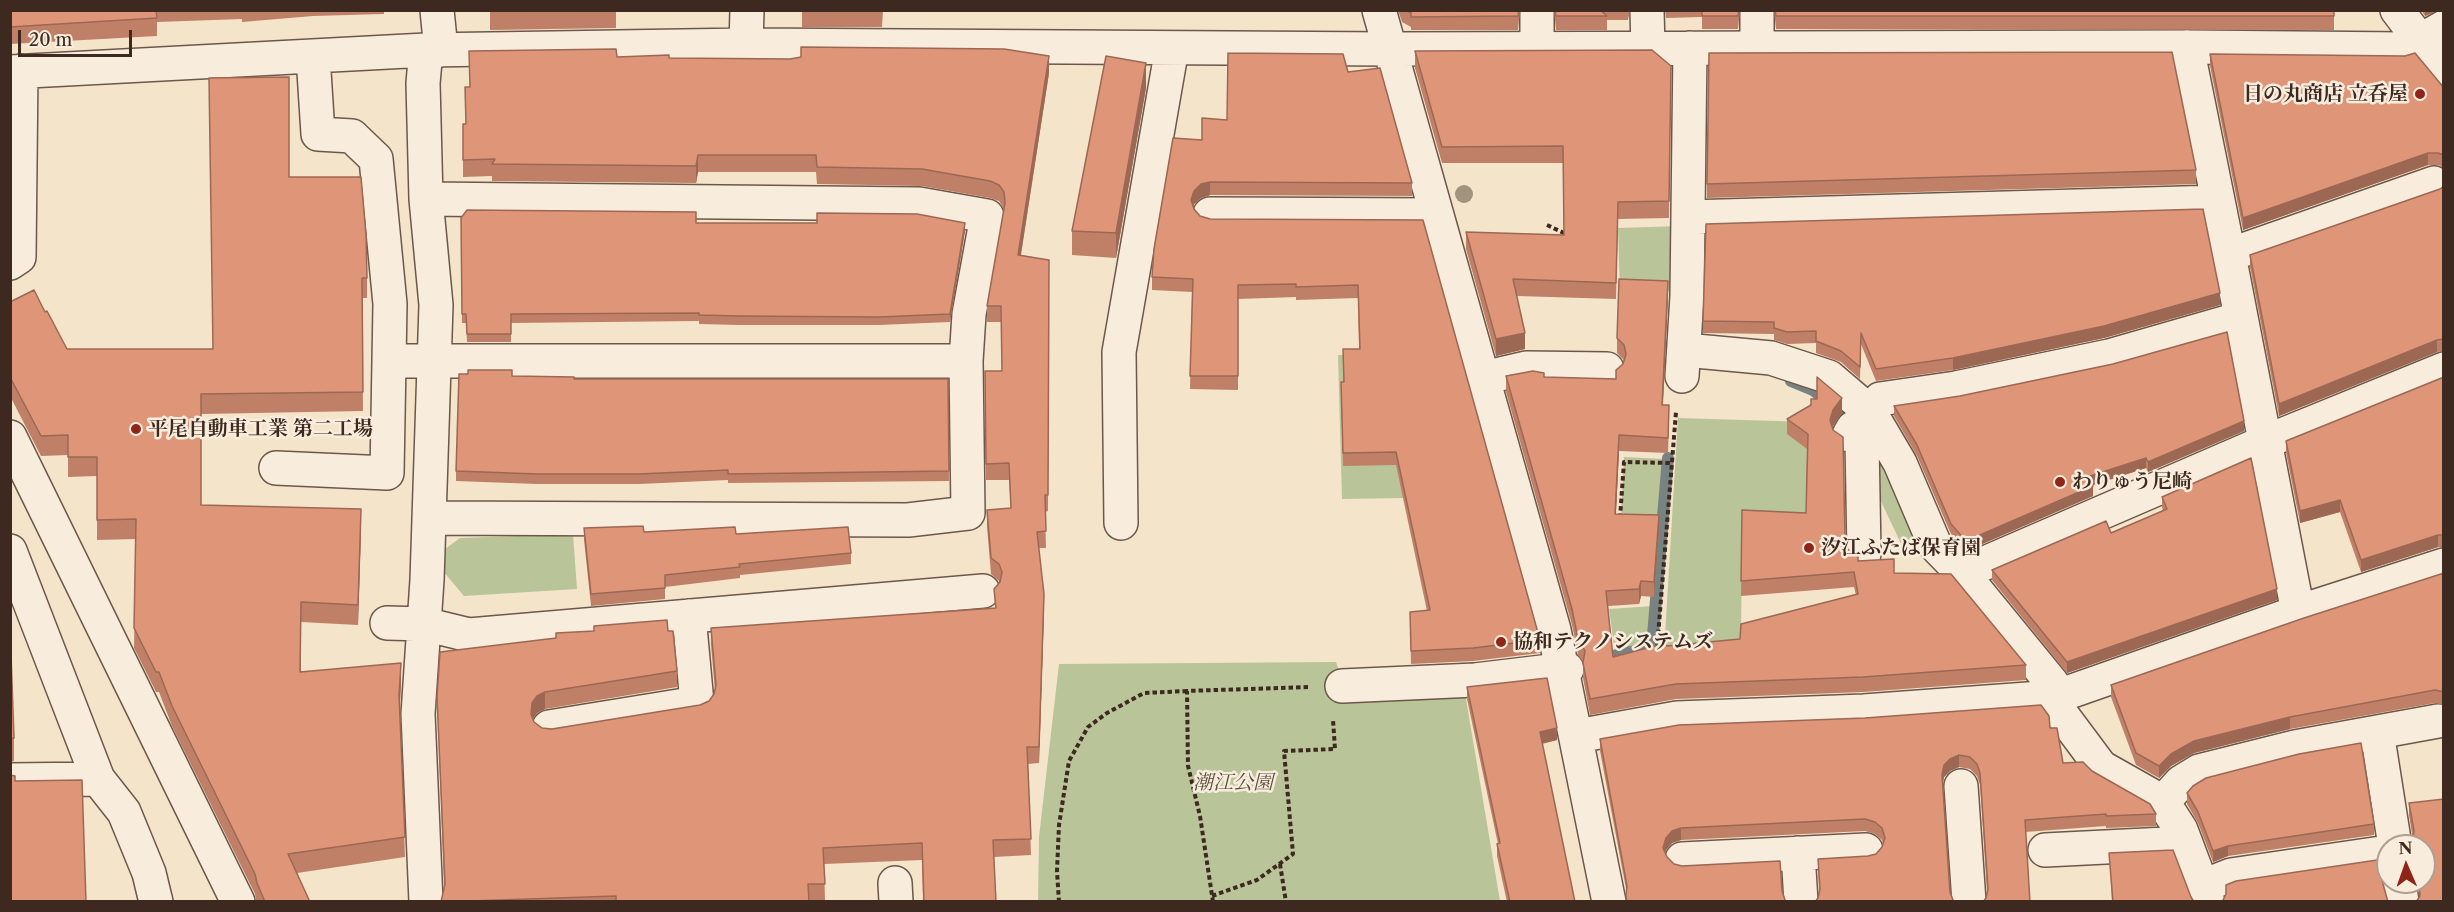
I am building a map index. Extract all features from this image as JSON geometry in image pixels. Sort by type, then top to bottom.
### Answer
[{"type":"street","points":[[426,902],[418,714],[436,360],[436,305],[426,199],[423,83],[433,50],[438,10]]},
{"type":"street","points":[[746,45],[747,10]]},
{"type":"street","points":[[1379,10],[1565,669],[1609,902]]},
{"type":"street","points":[[1537,10],[1537,48]]},
{"type":"street","points":[[1647,10],[1648,48]]},
{"type":"street","points":[[1757,10],[1757,47]]},
{"type":"street","points":[[2397,10],[2432,34],[2444,72]]},
{"type":"street","points":[[10,263],[19,257],[16,72],[433,50],[746,45],[1390,49],[2187,47],[2405,49],[2432,34]]},
{"type":"street","points":[[2187,47],[2298,612]]},
{"type":"street","points":[[1121,524],[1119,352],[1172,48]]},
{"type":"street","points":[[1690,48],[1683,363],[1763,356],[1829,377],[1860,423],[1900,463],[1935,545],[1962,573],[2052,683],[2057,708],[2100,767],[2163,802],[2181,830],[2205,894],[2231,875],[2376,854]]},
{"type":"street","points":[[276,468],[387,472],[390,304],[376,159],[352,136],[318,134],[313,56]]},
{"type":"street","points":[[2229,255],[2434,183]]},
{"type":"street","points":[[426,199],[919,204],[987,216],[969,314],[966,361],[968,513],[908,520],[429,518]]},
{"type":"street","points":[[1688,217],[2218,202]]},
{"type":"street","points":[[1210,214],[1437,215]]},
{"type":"street","points":[[1864,554],[1862,441],[1853,428],[1880,399],[1956,388],[2109,356],[2241,318]]},
{"type":"street","points":[[389,361],[966,361]]},
{"type":"street","points":[[1483,378],[1526,368],[1607,369]]},
{"type":"street","points":[[1962,573],[2265,442],[2444,369]]},
{"type":"street","points":[[10,437],[238,902]]},
{"type":"street","points":[[10,551],[98,778],[124,812],[149,873],[156,902]]},
{"type":"street","points":[[1576,736],[1677,718],[1864,711],[2055,697],[2298,612],[2444,565]]},
{"type":"street","points":[[387,623],[424,624],[469,635],[983,591]]},
{"type":"street","points":[[549,727],[697,703],[689,616]]},
{"type":"street","points":[[1336,686],[1475,681],[1565,669]]},
{"type":"street","points":[[2163,802],[2181,782],[2199,771],[2295,747],[2438,721]]},
{"type":"street","points":[[2378,732],[2393,834]]},
{"type":"street","points":[[10,780],[98,778]]},
{"type":"street","points":[[1961,786],[1969,902]]},
{"type":"street","points":[[2045,850],[2186,843]]},
{"type":"street","points":[[1682,859],[1866,850]]},
{"type":"street","points":[[1798,853],[1801,902]]},
{"type":"path","points":[[1547,225],[1568,235]]},
{"type":"path","points":[[1657,651],[1671,463],[1683,363]]},
{"type":"path","points":[[1620,524],[1624,462],[1671,463]]},
{"type":"path","points":[[1656,524],[1667,524]]},
{"type":"path","points":[[1059,902],[1057,872],[1059,825],[1069,761],[1088,727],[1107,713],[1144,693],[1187,691],[1336,686],[1335,749],[1284,751],[1293,854],[1257,880],[1212,899],[1200,816],[1188,766],[1187,691]]},
{"type":"path","points":[[1280,864],[1286,902]]},
{"type":"green space","points":[[1682,226],[1682,291],[1620,292],[1618,228]]},
{"type":"green space","points":[[1421,353],[1496,479],[1403,498],[1342,499],[1338,355]]},
{"type":"green space","points":[[1678,418],[1809,422],[1806,528],[1742,526],[1741,648],[1664,652]]},
{"type":"green space","points":[[1865,441],[1888,478],[1924,555],[1907,556],[1866,470]]},
{"type":"green space","points":[[1624,457],[1663,459],[1660,520],[1621,518]]},
{"type":"green space","points":[[573,534],[577,589],[464,596],[443,571],[441,552],[460,538]]},
{"type":"green space","points":[[1653,606],[1650,645],[1615,652],[1609,609]]},
{"type":"green space","name":"潮江公園","points":[[1336,662],[1348,696],[1460,689],[1466,699],[1500,901],[1038,902],[1039,837],[1059,664]]},
{"type":"building","points":[[10,10],[156,10],[157,18],[10,27]]},
{"type":"building","points":[[1406,10],[1519,10],[1518,16],[1411,17],[1411,13]]},
{"type":"building","points":[[1555,10],[1600,10],[1607,16],[1556,16]]},
{"type":"building","points":[[1702,10],[1739,10],[1738,16],[1702,16]]},
{"type":"building","points":[[1775,10],[2334,10],[2334,16],[1776,16]]},
{"type":"building","points":[[801,47],[1004,49],[1049,56],[1018,255],[1049,260],[1048,495],[1045,495],[1046,531],[1037,532],[1044,594],[1039,747],[1027,747],[1031,839],[993,840],[996,902],[924,902],[922,843],[823,848],[825,884],[808,884],[809,902],[616,902],[616,896],[441,902],[445,884],[437,697],[440,652],[556,638],[556,633],[594,631],[594,626],[667,620],[668,631],[673,631],[677,671],[545,692],[537,696],[532,703],[531,714],[534,722],[542,728],[552,729],[700,705],[709,701],[716,685],[711,628],[996,608],[994,589],[1000,582],[1002,572],[999,564],[991,558],[987,510],[1011,508],[1009,463],[986,464],[985,371],[1002,371],[1001,306],[987,306],[1005,203],[1004,192],[999,185],[990,181],[922,169],[817,167],[816,155],[698,155],[696,166],[492,164],[495,159],[463,160],[463,124],[466,124],[465,87],[470,87],[469,51],[616,49],[617,57],[669,55],[669,58],[790,59],[801,57]]},
{"type":"building","points":[[1652,50],[1671,66],[1669,201],[1618,202],[1616,283],[1513,279],[1525,333],[1496,339],[1466,232],[1564,235],[1563,146],[1442,147],[1415,51]]},
{"type":"building","points":[[2172,52],[2196,170],[1707,184],[1709,53]]},
{"type":"building","points":[[1228,53],[1343,54],[1348,72],[1380,68],[1412,183],[1210,182],[1201,184],[1194,191],[1191,200],[1200,216],[1210,219],[1423,220],[1540,640],[1473,648],[1411,651],[1410,612],[1430,610],[1396,452],[1343,453],[1341,382],[1344,382],[1343,349],[1360,349],[1358,285],[1296,287],[1296,284],[1238,285],[1238,376],[1190,376],[1193,279],[1152,277],[1154,249],[1173,138],[1202,140],[1202,118],[1227,120]]},
{"type":"building","points":[[2415,53],[2444,88],[2444,155],[2428,153],[2243,218],[2210,54],[2405,56]]},
{"type":"building","points":[[1106,56],[1146,63],[1116,233],[1072,231]]},
{"type":"building","points":[[289,77],[289,177],[361,177],[367,278],[362,278],[363,392],[201,394],[201,505],[361,509],[358,605],[301,602],[300,672],[401,663],[399,695],[405,837],[288,854],[310,902],[265,902],[255,874],[172,706],[159,672],[156,672],[134,628],[136,519],[97,520],[97,457],[68,457],[68,435],[41,436],[10,377],[10,302],[34,290],[67,349],[213,349],[209,78]]},
{"type":"building","points":[[2444,186],[2444,339],[2279,404],[2250,255]]},
{"type":"building","points":[[2203,209],[2220,293],[2104,326],[1953,358],[1876,369],[1861,333],[1860,367],[1841,351],[1816,341],[1816,331],[1787,332],[1774,328],[1774,322],[1703,321],[1706,224]]},
{"type":"building","points":[[467,210],[696,212],[696,223],[817,223],[817,213],[917,214],[965,223],[950,314],[879,317],[739,316],[699,315],[699,313],[511,314],[511,334],[467,334],[466,314],[462,314],[461,218]]},
{"type":"building","points":[[1619,279],[1668,281],[1662,405],[1669,405],[1668,438],[1619,435],[1615,514],[1659,515],[1654,582],[1641,581],[1639,589],[1606,591],[1613,657],[1666,643],[1666,646],[1740,639],[1741,624],[1858,594],[1854,572],[1741,581],[1742,510],[1806,513],[1808,434],[1787,419],[1811,405],[1811,399],[1817,399],[1817,377],[1842,398],[1833,410],[1830,420],[1833,430],[1843,437],[1845,539],[1848,549],[1858,556],[1858,561],[1894,559],[1894,573],[1951,574],[2026,665],[1863,677],[1676,684],[1590,699],[1583,663],[1585,651],[1578,639],[1572,609],[1506,376],[1533,371],[1544,373],[1544,377],[1616,379],[1616,370],[1623,364],[1626,354],[1624,345],[1617,338]]},
{"type":"building","points":[[2227,332],[2244,421],[2148,462],[2146,458],[2090,476],[2093,486],[1966,541],[1951,524],[1917,445],[1894,406],[1960,396],[2113,364]]},
{"type":"building","points":[[468,370],[512,370],[512,376],[574,377],[574,379],[948,379],[949,471],[728,474],[728,470],[639,474],[537,474],[456,471],[459,374],[468,374]]},
{"type":"building","points":[[2444,377],[2444,535],[2361,560],[2340,500],[2300,511],[2286,441]]},
{"type":"building","points":[[2251,458],[2277,589],[2067,662],[1992,570],[2106,521],[2111,533],[2167,509],[2162,497]]},
{"type":"building","points":[[643,526],[644,532],[735,527],[736,534],[848,527],[851,553],[739,564],[740,567],[665,575],[665,588],[591,594],[584,528]]},
{"type":"building","points":[[2444,573],[2444,692],[2435,690],[2290,717],[2194,741],[2171,754],[2159,766],[2136,753],[2111,685],[2304,618]]},
{"type":"building","points":[[10,626],[14,738],[10,739]]},
{"type":"building","points":[[1547,678],[1557,728],[1540,732],[1575,902],[1510,902],[1467,687]]},
{"type":"building","points":[[2041,705],[2049,716],[2050,728],[2057,728],[2063,763],[2083,762],[2092,771],[2150,804],[2156,814],[2106,816],[2106,814],[2025,820],[2030,902],[1983,902],[1988,889],[1980,773],[1977,764],[1970,757],[1959,755],[1944,765],[1942,775],[1950,892],[1955,902],[1815,902],[1820,889],[1818,859],[1868,856],[1876,854],[1882,847],[1885,838],[1882,828],[1875,822],[1865,819],[1681,828],[1672,831],[1666,838],[1663,848],[1667,857],[1674,864],[1682,866],[1780,861],[1782,891],[1787,902],[1627,902],[1627,886],[1600,739],[1679,725],[1865,718]]},
{"type":"building","points":[[2361,743],[2374,824],[2228,846],[2213,851],[2198,812],[2187,793],[2193,786],[2206,778],[2299,754]]},
{"type":"building","points":[[10,775],[15,776],[15,781],[82,780],[86,902],[10,902]]},
{"type":"building","points":[[2444,799],[2444,902],[2416,902],[2420,894],[2436,894],[2436,834],[2414,834],[2409,803]]},
{"type":"building","points":[[2173,850],[2194,902],[2113,902],[2109,853]]},
{"type":"building","points":[[2376,860],[2376,894],[2386,894],[2388,902],[2222,902],[2226,894],[2226,885],[2236,881]]},
{"type":"waterway","points":[[1791,381],[1813,390],[1856,423]]},
{"type":"waterway","points":[[1600,659],[1652,647],[1668,458]]},
{"type":"place","name":"日の丸商店 立呑屋","points":[[2420,94]]},
{"type":"place","name":"平尾自動車工業 第二工場","points":[[136,429]]},
{"type":"place","name":"わりゅう尼崎","points":[[2060,482]]},
{"type":"place","name":"汐江ふたば保育園","points":[[1809,548]]},
{"type":"place","name":"協和テクノシステムズ","points":[[1501,642]]}]
